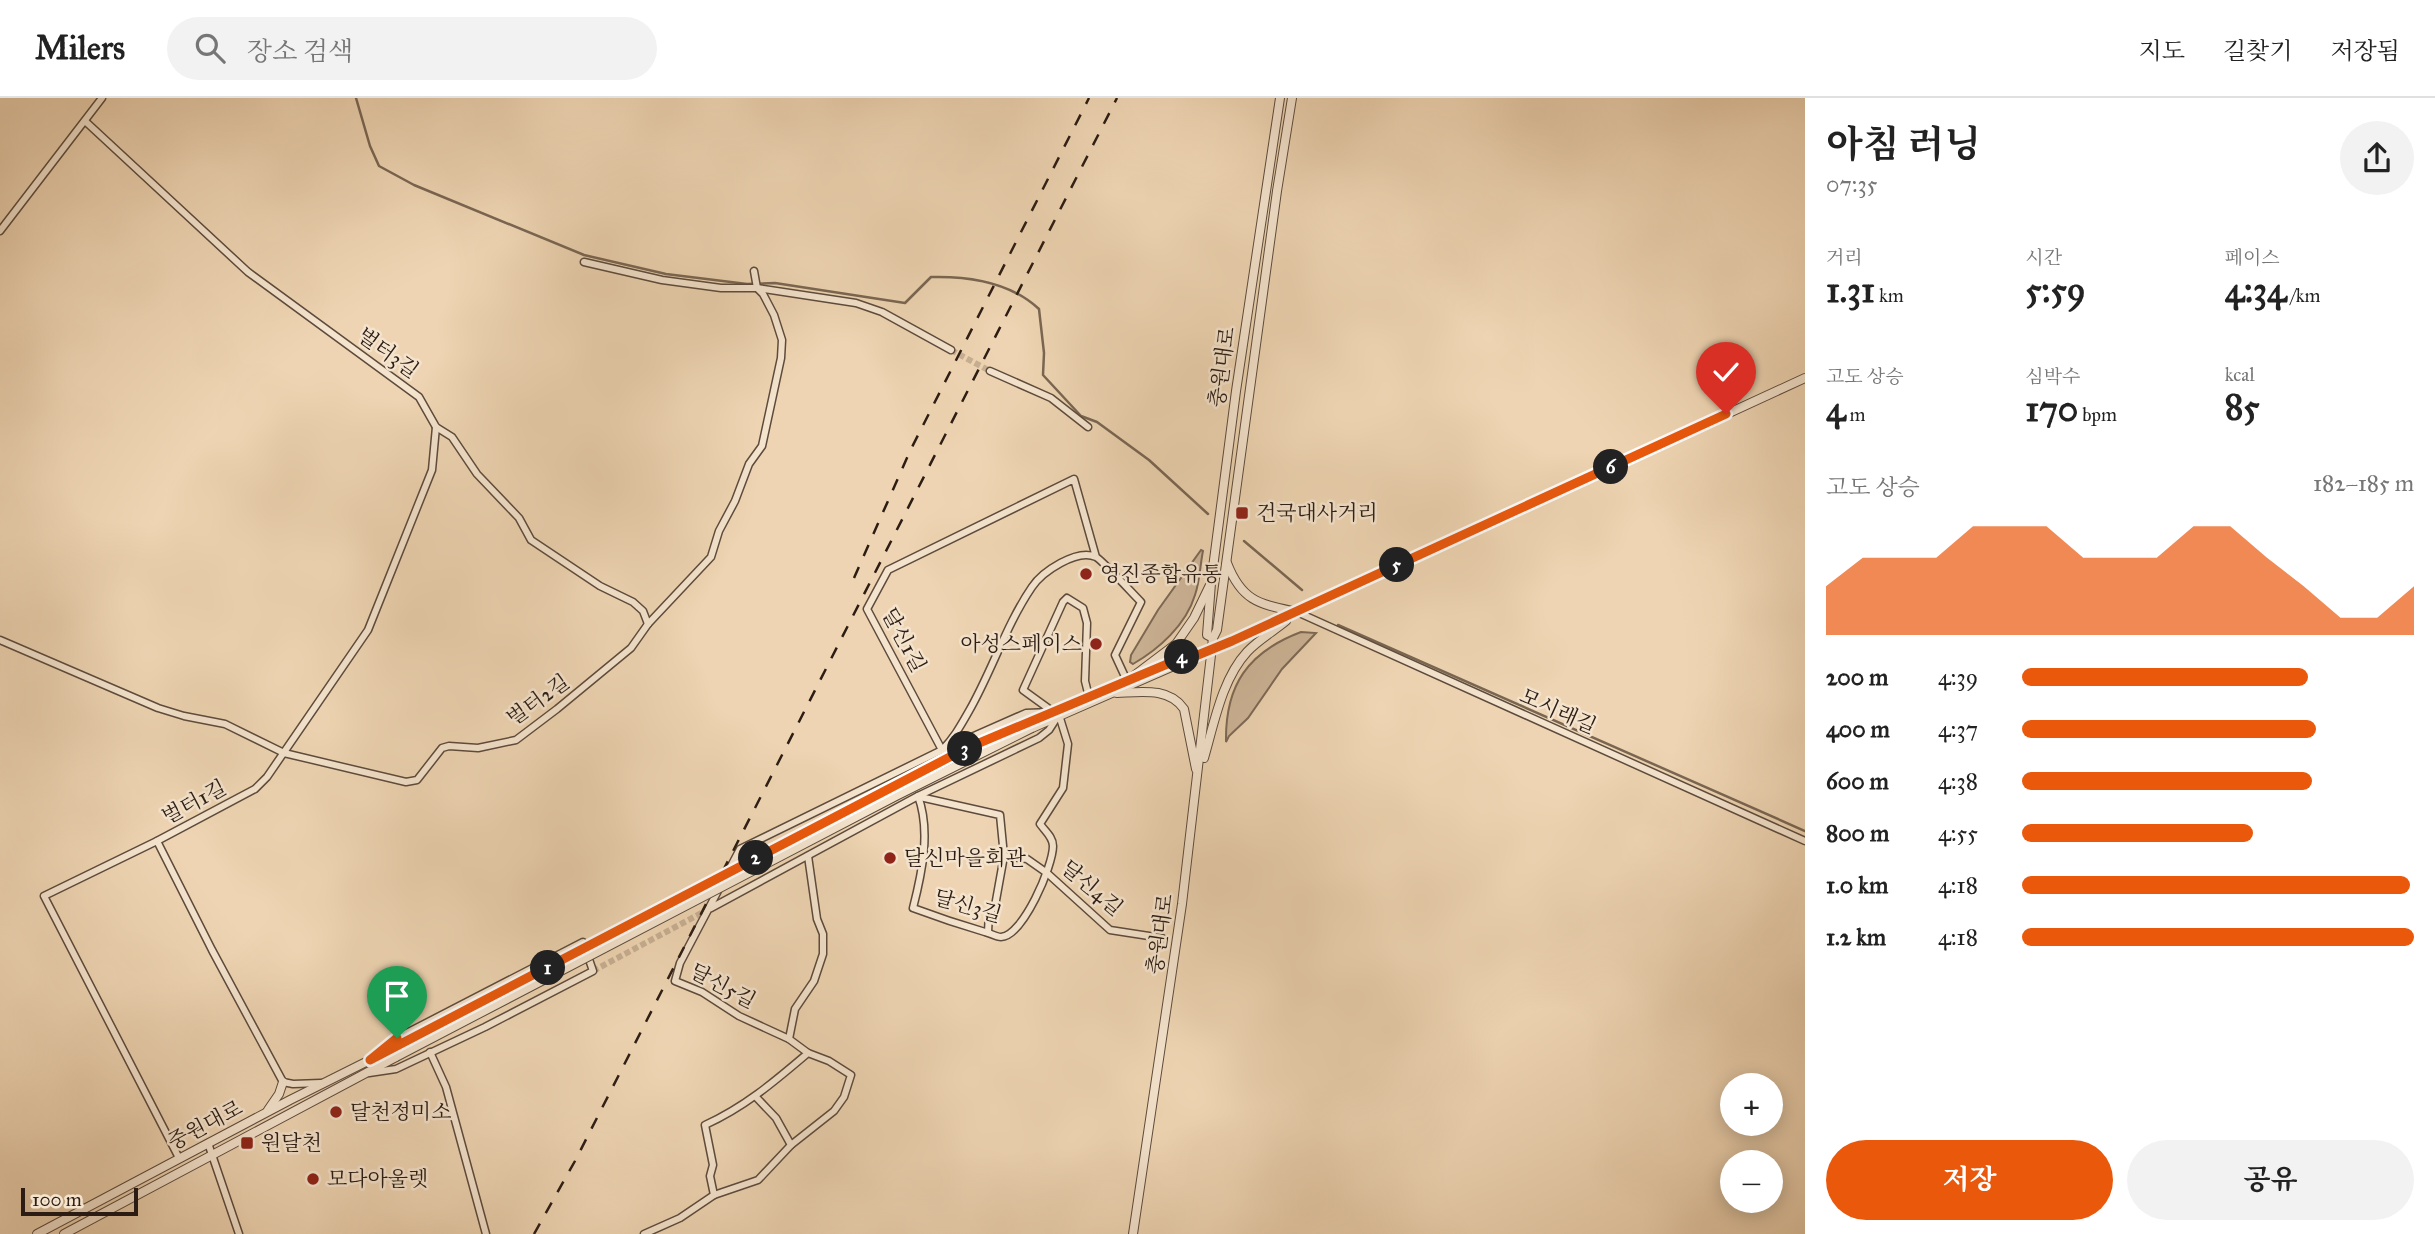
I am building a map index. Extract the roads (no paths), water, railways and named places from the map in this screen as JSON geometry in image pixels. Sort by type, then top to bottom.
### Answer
[{"type":"street","points":[[0,231],[102,98]]},
{"type":"street","name":"충원대로","points":[[1213,638],[1207,635],[1211,583],[1236,391],[1280,98]]},
{"type":"street","name":"충원대로","points":[[1133,1234],[1182,904],[1211,650],[1217,630],[1292,98]]},
{"type":"street","name":"벌터3길","points":[[85,121],[248,272],[419,397],[436,427],[452,438],[477,474],[519,518],[531,540],[600,586],[633,602],[643,611],[648,624]]},
{"type":"street","points":[[584,262],[662,280],[721,288],[757,288],[856,303],[881,312],[951,350]]},
{"type":"street","points":[[754,271],[757,288]]},
{"type":"street","name":"벌터2길","points":[[0,640],[158,708],[225,724],[284,752],[406,782],[417,780],[442,748],[478,748],[516,740],[631,648],[648,624],[711,557],[719,531],[749,464],[762,446],[781,358],[782,340],[774,315],[757,288]]},
{"type":"street","points":[[990,371],[1051,398],[1088,426]]},
{"type":"street","points":[[710,908],[740,849],[942,750],[1026,713],[1056,713],[1184,663],[1805,378]]},
{"type":"street","name":"벌터1길","points":[[179,1158],[44,896],[255,789],[284,752],[368,630],[432,470],[436,427]]},
{"type":"street","name":"달신1길","points":[[942,750],[867,609],[888,570],[1074,479],[1096,557],[1141,602],[1115,655],[1127,681]]},
{"type":"street","points":[[942,750],[953,740],[983,687],[1033,585],[1052,568],[1064,562],[1079,556],[1096,557]]},
{"type":"street","points":[[1226,561],[1241,590],[1250,598],[1262,604],[1297,612]]},
{"type":"street","points":[[1127,681],[1176,644],[1194,618],[1211,583]]},
{"type":"street","points":[[1056,713],[1023,690],[1063,601],[1068,598],[1083,608],[1087,623],[1085,681],[1089,697]]},
{"type":"street","points":[[1198,779],[1223,697],[1233,674],[1247,652],[1297,612]]},
{"type":"street","name":"모시래길","points":[[1297,612],[1805,841]]},
{"type":"street","points":[[394,1053],[1030,725],[1184,657],[1190,658]]},
{"type":"street","points":[[1110,693],[1158,692],[1179,702],[1184,709],[1198,779]]},
{"type":"street","points":[[710,908],[918,796],[1039,738],[1049,730],[1056,713]]},
{"type":"street","name":"달신3길","points":[[918,796],[926,815],[921,880],[913,908],[964,927],[1000,937],[1007,935],[1032,908],[1054,848],[1052,838],[1040,824],[1063,788],[1068,744],[1056,713]]},
{"type":"street","points":[[918,796],[1000,815],[1004,856],[995,906],[989,913],[988,932]]},
{"type":"street","points":[[157,841],[283,1082],[279,1094],[266,1113]]},
{"type":"street","points":[[789,1039],[795,1009],[814,981],[823,954],[823,934],[817,919],[808,856]]},
{"type":"street","name":"달신4길","points":[[1004,856],[1027,859],[1047,873],[1111,930],[1162,938]]},
{"type":"street","name":"달신5길","points":[[644,1234],[680,1218],[713,1195],[758,1180],[791,1144],[834,1111],[844,1097],[851,1075],[829,1061],[808,1053],[789,1039],[739,1016],[726,1005],[702,992],[675,981],[680,963],[710,908]]},
{"type":"street","points":[[363,1074],[396,1069],[593,971],[583,942],[397,1038],[370,1060]]},
{"type":"street","points":[[430,1052],[446,1087],[486,1234]]},
{"type":"street","name":"중원대로","points":[[37,1234],[326,1082],[370,1060],[394,1053]]},
{"type":"street","name":"중원대로","points":[[68,1233],[363,1074],[394,1053]]},
{"type":"street","points":[[713,1195],[710,1176],[713,1165],[705,1125],[756,1097],[808,1053]]},
{"type":"street","points":[[283,1082],[326,1082]]},
{"type":"street","points":[[756,1097],[776,1118],[791,1144]]},
{"type":"street","points":[[208,1143],[239,1234]]},
{"type":"street","points":[[61,1220],[68,1233]]},
{"type":"waterway","points":[[356,98],[370,146],[379,166],[414,185],[584,255],[666,274],[747,284],[775,283],[905,303],[931,277],[988,282],[1015,292],[1039,309],[1044,353],[1043,375],[1081,416],[1097,422],[1149,460],[1208,514]]},
{"type":"waterway","points":[[1244,541],[1302,590]]},
{"type":"waterway","points":[[1338,625],[1805,831]]},
{"type":"tunnel","points":[[951,350],[990,371]]},
{"type":"tunnel","points":[[593,971],[709,909]]},
{"type":"railway","points":[[854,578],[910,451],[1089,98]]},
{"type":"railway","points":[[534,1234],[575,1161],[1117,98]]},
{"type":"place","name":"건국대사거리","points":[[1242,513]]},
{"type":"place","name":"영진종합유통","points":[[1086,574]]},
{"type":"place","name":"아성스페이스","points":[[1096,644]]},
{"type":"place","name":"달신마을회관","points":[[890,858]]},
{"type":"place","name":"달천정미소","points":[[336,1112]]},
{"type":"place","name":"원달천","points":[[247,1143]]},
{"type":"place","name":"모다아울렛","points":[[313,1179]]}]
